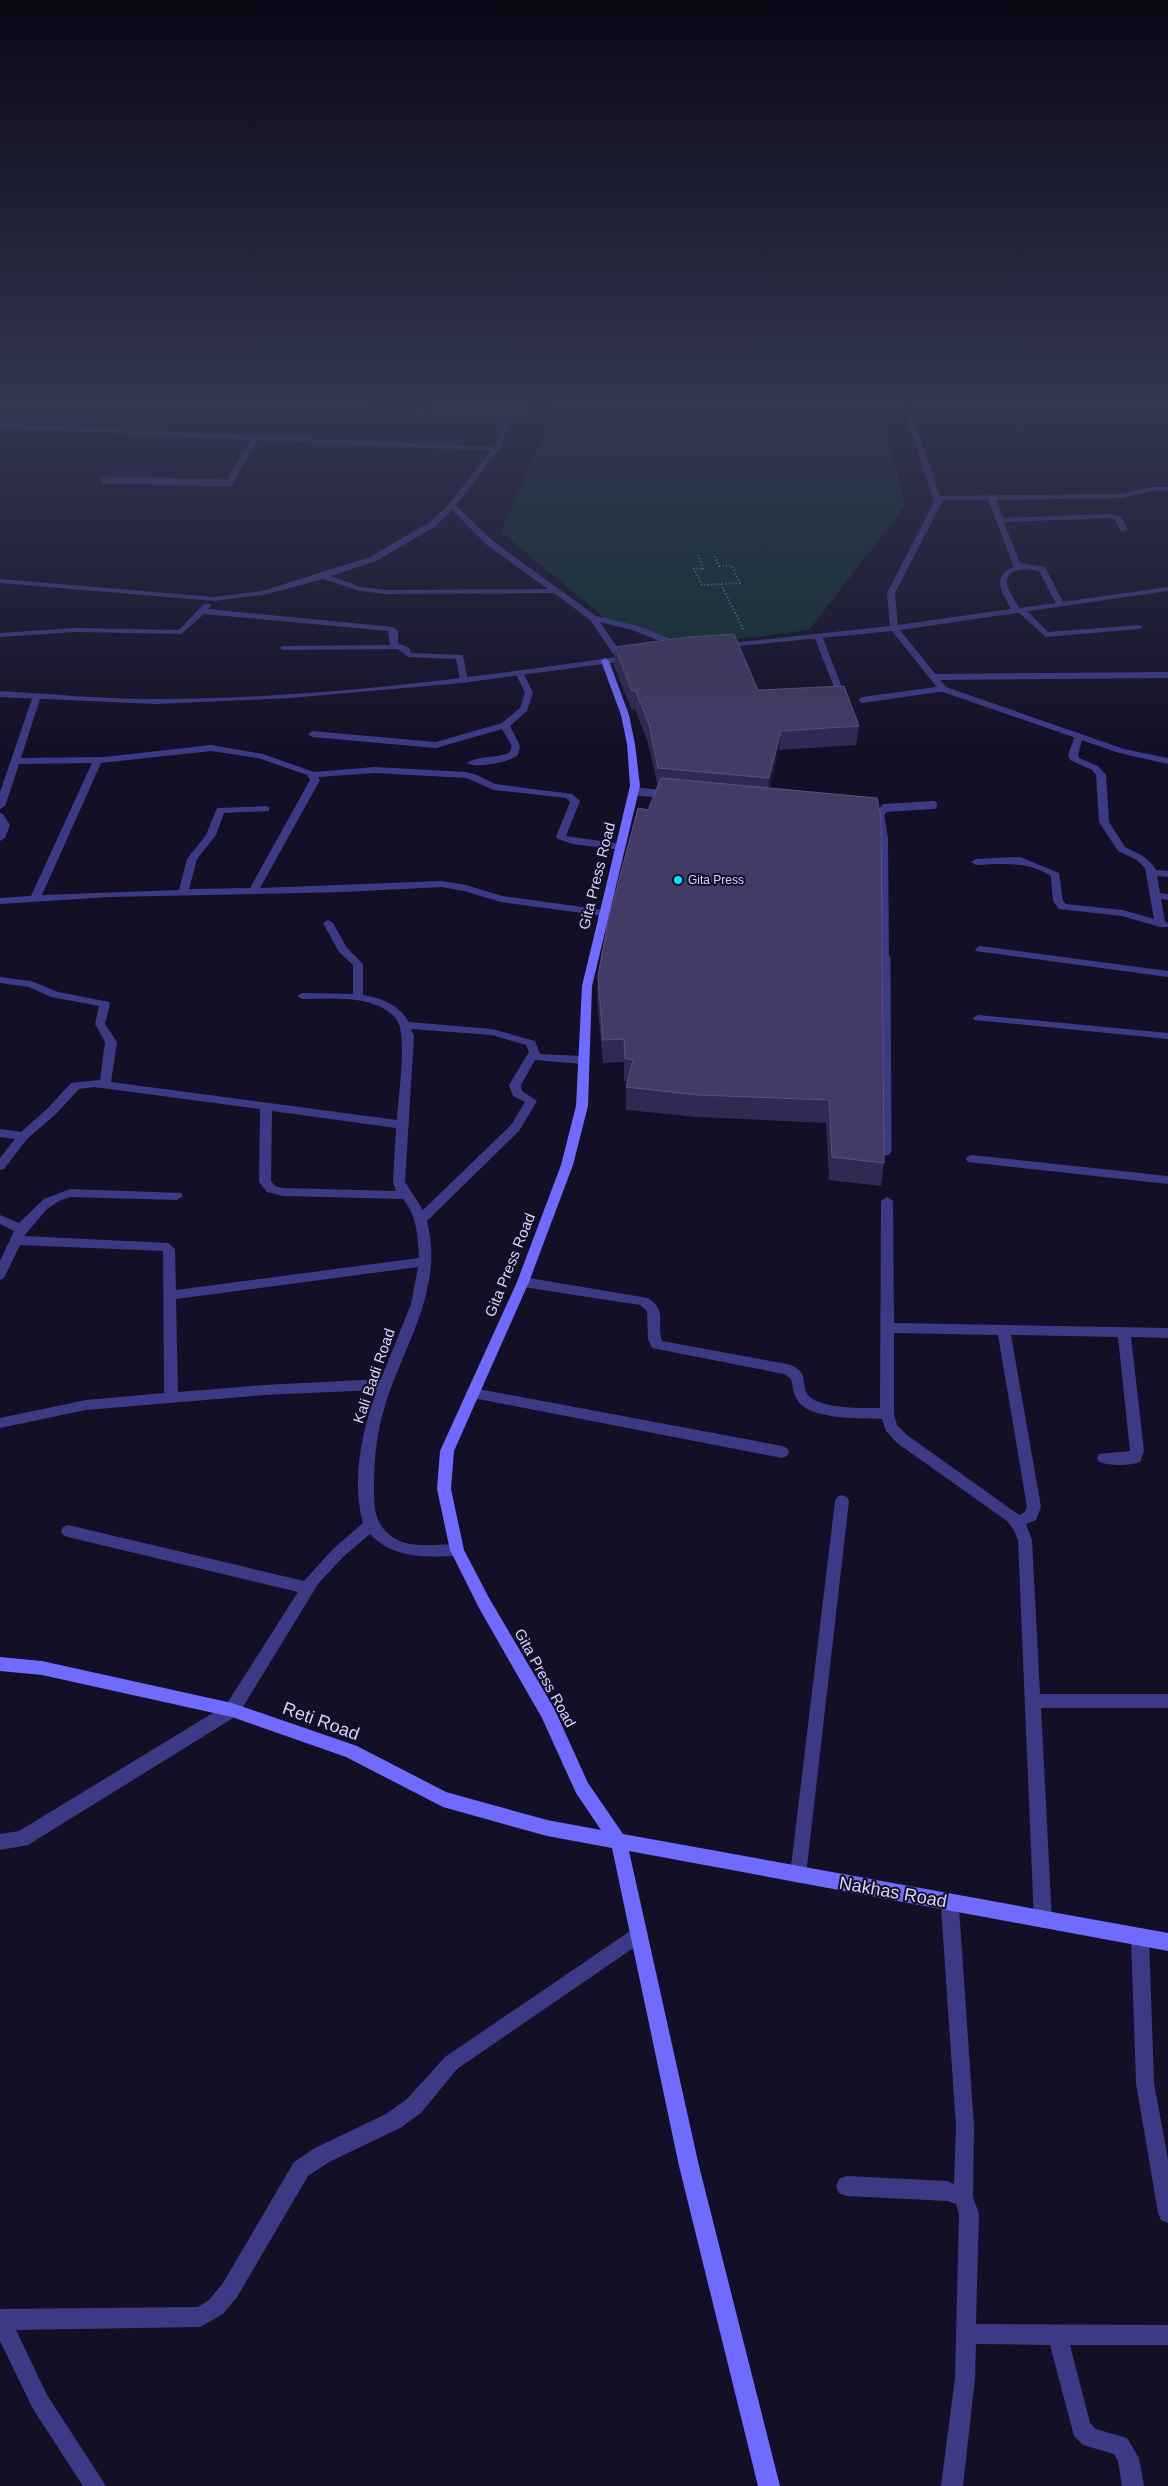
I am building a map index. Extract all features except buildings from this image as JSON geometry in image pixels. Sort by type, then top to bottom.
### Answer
[{"type":"main road","name":"Gita Press Road","points":[[605,661],[625,715],[634,767],[633,791],[587,986],[582,1060],[582,1106],[567,1165],[523,1282],[447,1451],[444,1489],[457,1550],[484,1603],[548,1714],[582,1788],[619,1842]]},
{"type":"main road","name":"Reti Road","points":[[0,1664],[42,1668],[232,1710],[351,1751],[443,1799],[547,1828],[619,1842]]},
{"type":"main road","name":"Nakhas Road","points":[[619,1842],[1168,1942]]},
{"type":"main road","points":[[619,1842],[689,2166],[769,2486]]},
{"type":"street","points":[[0,581],[214,599],[264,593],[373,559],[409,540],[439,519]]},
{"type":"street","points":[[465,519],[490,543],[593,618],[621,659]]},
{"type":"street","points":[[929,519],[891,593],[894,628],[942,689]]},
{"type":"street","points":[[1020,567],[1016,564],[1000,520],[1027,519]]},
{"type":"street","points":[[1119,519],[1124,530]]},
{"type":"street","points":[[1060,604],[1042,570],[1020,567],[1010,571],[1004,578],[1004,584],[1019,610],[1046,634],[1139,627]]},
{"type":"street","points":[[323,576],[360,589],[387,592],[556,591]]},
{"type":"street","points":[[710,648],[894,628],[1168,589]]},
{"type":"street","points":[[0,636],[75,630],[181,632],[214,599]]},
{"type":"street","points":[[202,610],[385,628],[394,631],[394,644],[397,647]]},
{"type":"street","points":[[593,618],[635,628],[690,650],[672,652]]},
{"type":"street","points":[[818,636],[842,700]]},
{"type":"street","points":[[284,648],[397,647],[402,648],[408,655],[460,657],[464,680]]},
{"type":"street","points":[[0,694],[176,701],[338,692],[520,674],[637,656]]},
{"type":"street","points":[[312,734],[390,739],[428,746],[476,735],[505,725],[524,709],[529,693],[520,674]]},
{"type":"street","points":[[933,677],[1168,675]]},
{"type":"street","points":[[862,700],[942,689],[1122,751],[1168,761]]},
{"type":"street","points":[[0,806],[37,696]]},
{"type":"street","points":[[472,763],[499,760],[512,755],[516,746],[505,725]]},
{"type":"street","points":[[1079,736],[1073,755],[1075,760],[1095,768],[1101,775],[1106,828],[1125,853],[1146,862],[1150,867],[1154,896],[1164,925]]},
{"type":"street","points":[[0,765],[98,760],[210,748],[260,756],[313,775],[368,770],[466,775],[473,776],[483,784],[494,787],[569,796],[575,801],[561,837],[573,841],[621,847]]},
{"type":"street","points":[[35,899],[98,760]]},
{"type":"street","points":[[254,890],[314,780],[313,775]]},
{"type":"street","points":[[183,892],[192,859],[211,835],[220,810],[266,809]]},
{"type":"street","points":[[0,816],[5,826],[0,838]]},
{"type":"street","points":[[976,862],[1026,861],[1056,875],[1058,901],[1063,907],[1123,913],[1164,925]]},
{"type":"street","points":[[1151,873],[1168,874]]},
{"type":"street","points":[[0,901],[183,892],[344,889],[441,884],[466,888],[502,899],[604,913]]},
{"type":"street","points":[[1154,896],[1168,897]]},
{"type":"street","points":[[328,923],[343,950],[358,964],[358,998]]},
{"type":"street","points":[[980,949],[1168,974]]},
{"type":"street","points":[[0,980],[31,984],[55,995],[105,1004],[100,1024],[111,1042],[105,1084]]},
{"type":"street","points":[[302,996],[358,998],[385,1003],[399,1012],[406,1025],[504,1034],[527,1041],[532,1047],[533,1054],[515,1084],[517,1093],[531,1101],[515,1128],[419,1222]]},
{"type":"street","points":[[978,1018],[1168,1036]]},
{"type":"street","name":"Kali Badi Road","points":[[371,1525],[366,1493],[372,1428],[385,1384],[415,1311],[426,1262],[424,1235],[415,1206],[400,1190],[399,1182],[408,1036],[406,1025]]},
{"type":"street","points":[[533,1054],[541,1058],[582,1060]]},
{"type":"street","points":[[0,1166],[23,1136],[52,1112],[75,1086],[105,1084],[403,1125]]},
{"type":"street","points":[[266,1106],[265,1182],[270,1189],[283,1192],[406,1195]]},
{"type":"street","points":[[0,1133],[23,1136]]},
{"type":"street","points":[[972,1159],[1168,1180]]},
{"type":"street","points":[[0,1275],[18,1234],[49,1200],[57,1195],[70,1193],[177,1196]]},
{"type":"street","points":[[887,1201],[887,1414],[891,1427],[902,1439],[1016,1522],[1025,1540],[1043,1920]]},
{"type":"street","points":[[0,1219],[18,1234],[164,1246],[170,1250],[171,1398]]},
{"type":"street","points":[[170,1295],[426,1262]]},
{"type":"street","points":[[523,1282],[643,1301],[651,1305],[654,1312],[653,1339],[657,1345],[796,1372],[799,1379],[801,1396],[806,1403],[817,1409],[887,1414]]},
{"type":"street","points":[[887,1328],[1168,1333]]},
{"type":"street","points":[[1004,1330],[1034,1507],[1032,1516],[1016,1522]]},
{"type":"street","points":[[1104,1458],[1135,1458],[1137,1452],[1124,1332]]},
{"type":"street","points":[[0,1423],[86,1405],[264,1390],[385,1384]]},
{"type":"street","points":[[473,1393],[782,1452]]},
{"type":"street","points":[[798,1875],[842,1501]]},
{"type":"street","points":[[0,1842],[22,1839],[232,1710],[308,1588],[331,1559],[371,1525],[390,1543],[412,1551],[457,1550]]},
{"type":"street","points":[[68,1531],[308,1588]]},
{"type":"street","points":[[1032,1701],[1168,1701]]},
{"type":"street","points":[[952,1903],[950,1907],[965,2126],[963,2197],[969,2214],[965,2378],[952,2486]]},
{"type":"street","points":[[95,2486],[40,2402],[0,2320],[200,2317],[216,2307],[230,2290],[301,2169],[322,2156],[393,2121],[414,2106],[451,2063],[639,1934]]},
{"type":"street","points":[[1140,1938],[1145,2082],[1168,2213]]},
{"type":"street","points":[[846,2186],[948,2191],[963,2197]]},
{"type":"street","points":[[967,2334],[1168,2335]]},
{"type":"street","points":[[1057,2334],[1081,2429],[1090,2438],[1120,2445],[1128,2458],[1133,2486]]},
{"type":"lane","points":[[633,791],[683,796]]},
{"type":"lane","points":[[886,1150],[884,839],[875,814],[885,808],[933,805]]},
{"type":"path","points":[[698,555],[704,569],[694,569],[702,585],[740,583],[732,566],[719,566],[714,555]]},
{"type":"path","points":[[721,584],[750,643]]},
{"type":"green space","points":[[507,519],[895,519],[809,630],[693,645],[608,621],[501,532]]},
{"type":"place","name":"Gita Press","points":[[678,880]]}]
